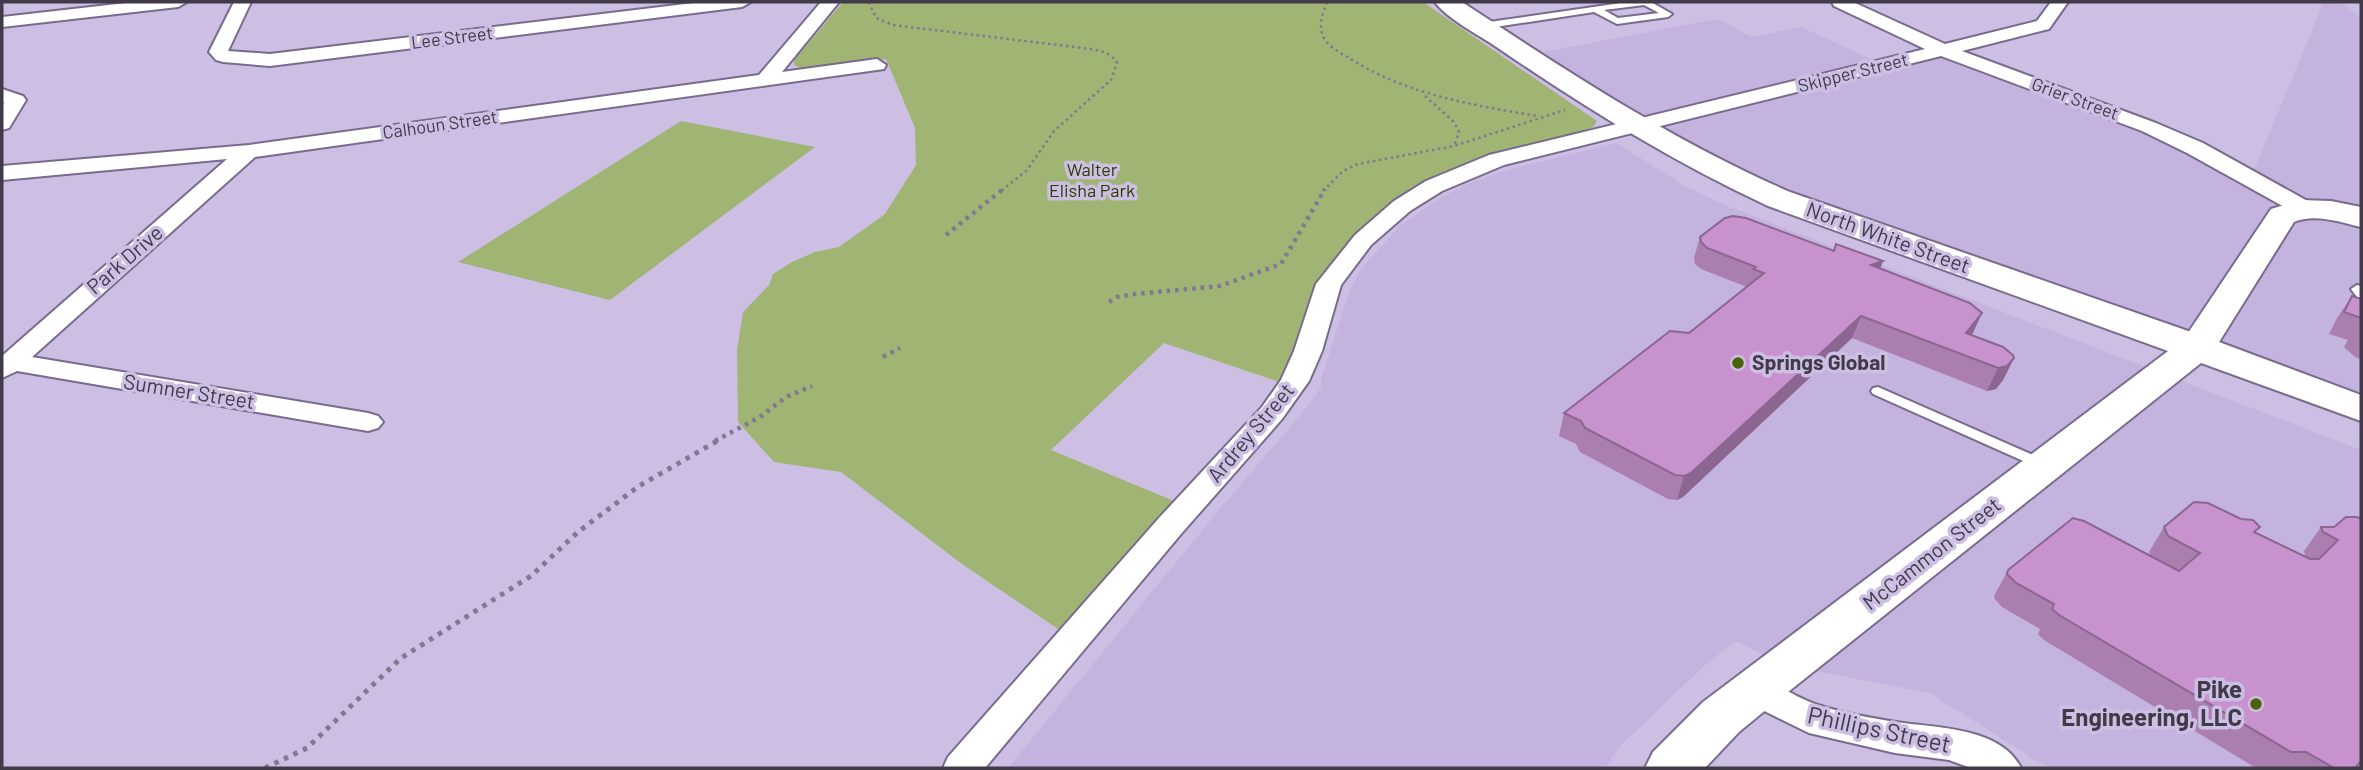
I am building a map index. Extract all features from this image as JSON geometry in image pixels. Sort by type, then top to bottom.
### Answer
[{"type":"main road","name":"North White Street","points":[[1447,2],[1635,128],[1722,175],[1779,199],[2198,347],[2361,409]]},
{"type":"main road","points":[[2305,209],[2361,217]]},
{"type":"main road","name":"McCammon Street","points":[[1672,768],[1721,717],[2198,347],[2282,216],[2290,211],[2305,209]]},
{"type":"street","points":[[2,22],[178,2]]},
{"type":"street","name":"Lee Street","points":[[242,2],[218,52],[223,56],[270,61],[742,2]]},
{"type":"street","points":[[765,80],[830,2]]},
{"type":"street","name":"Grier Street","points":[[1840,2],[1944,51],[2149,127],[2195,148],[2305,209]]},
{"type":"street","name":"Skipper Street","points":[[1635,128],[2043,25],[2060,2]]},
{"type":"street","name":"Calhoun Street","points":[[2,173],[249,151],[877,65]]},
{"type":"street","points":[[2,95],[16,100],[2,124]]},
{"type":"street","name":"Ardrey Street","points":[[962,768],[1170,526],[1272,413],[1296,381],[1329,284],[1345,261],[1384,219],[1434,186],[1497,160],[1635,128]]},
{"type":"street","name":"Park Drive","points":[[6,366],[249,151]]},
{"type":"street","name":"Sumner Street","points":[[6,366],[368,422]]},
{"type":"street","name":"Phillips Street","points":[[1755,690],[1809,718],[1895,737],[1949,744],[1975,751],[2002,768]]},
{"type":"lane","points":[[1482,26],[1595,9],[1645,2],[1668,14],[1617,21],[1595,9]]},
{"type":"lane","points":[[1878,391],[2046,466]]},
{"type":"path","points":[[869,2],[876,18],[893,25],[1091,48],[1106,52],[1115,58],[1117,64],[1111,80],[1054,131],[1027,170],[946,235]]},
{"type":"path","points":[[1327,2],[1321,27],[1323,37],[1330,45],[1367,69],[1422,93],[1541,116]]},
{"type":"path","points":[[1422,93],[1454,122],[1459,132],[1454,146]]},
{"type":"path","points":[[1109,302],[1117,297],[1135,294],[1220,286],[1280,264],[1324,190],[1343,171],[1358,164],[1454,146],[1541,116],[1567,110]]},
{"type":"path","points":[[883,356],[900,348]]},
{"type":"path","points":[[265,768],[307,748],[401,659],[531,576],[578,532],[639,486],[760,417],[786,397],[812,386]]},
{"type":"shaded area","points":[[2324,2],[2339,2],[2361,17],[2361,396],[1730,166],[1652,124],[1543,52],[1717,19],[1752,37],[1801,27],[1888,67],[1945,53],[2102,112],[2249,182]]},
{"type":"shaded area","points":[[1617,143],[1681,184],[1722,204],[2361,450],[2361,768],[2048,768],[1930,693],[1784,665],[1736,641],[1705,665],[1620,746],[1605,768],[1008,768],[1223,505],[1308,406],[1321,387],[1321,379],[1351,287],[1362,268],[1400,226],[1442,197],[1468,184],[1507,170]]},
{"type":"green space","name":"Walter Elisha Park","points":[[843,2],[1423,2],[1597,121],[1593,127],[1566,141],[1456,172],[1338,263],[1288,385],[1164,343],[1051,450],[1174,501],[1064,633],[962,564],[841,472],[774,462],[738,422],[737,350],[743,312],[769,285],[773,274],[815,252],[839,247],[885,214],[916,165],[915,128],[886,59],[801,68],[794,65],[794,60]]},
{"type":"green space","points":[[681,121],[815,147],[610,300],[458,262]]},
{"type":"building","name":"Springs Global","points":[[1725,218],[1746,218],[1834,251],[1836,244],[1883,261],[1871,265],[1970,303],[1982,313],[1966,333],[2003,347],[2014,358],[2007,366],[1998,368],[1861,316],[1691,473],[1684,476],[1675,475],[1585,428],[1581,421],[1564,413],[1670,331],[1689,333],[1764,273],[1753,269],[1756,267],[1707,248],[1701,242],[1700,237]]},
{"type":"building","points":[[2352,296],[2361,299],[2361,318],[2344,312]]},
{"type":"building","name":"Pike Engineering, LLC","points":[[2194,502],[2208,503],[2241,519],[2253,520],[2260,527],[2254,532],[2310,559],[2319,559],[2338,540],[2323,532],[2321,527],[2334,527],[2346,517],[2361,519],[2361,761],[2355,768],[2334,768],[2306,752],[2291,752],[2059,615],[2052,609],[2054,604],[2016,583],[2007,574],[2008,570],[2073,518],[2084,521],[2179,571],[2200,553],[2168,536],[2164,527]]},
{"type":"place","name":"Springs Global","points":[[1738,363]]},
{"type":"place","name":"Pike Engineering, LLC","points":[[2256,704]]}]
